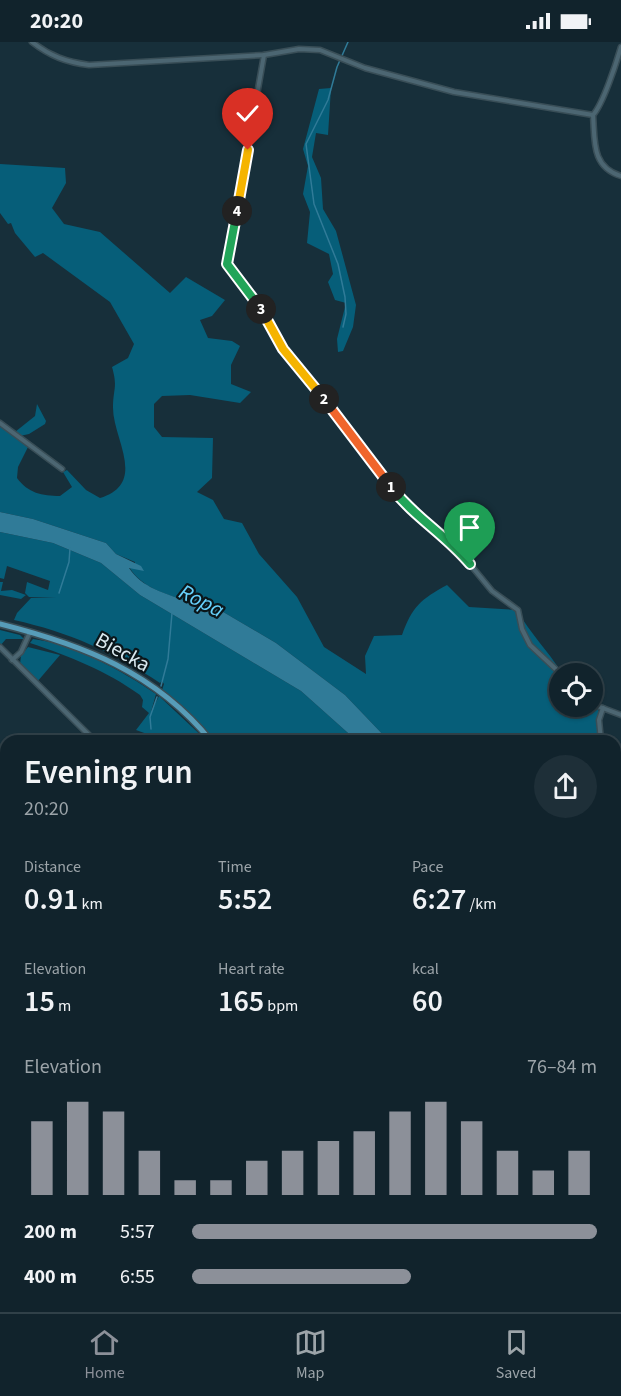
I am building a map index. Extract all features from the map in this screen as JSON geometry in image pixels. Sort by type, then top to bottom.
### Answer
[{"type":"main road","name":"Biecka","points":[[0,624],[79,646],[125,669],[169,700],[204,735]]},
{"type":"street","points":[[32,42],[47,54],[69,62],[89,65],[264,55],[298,49],[320,50],[365,68],[464,94],[592,114]]},
{"type":"street","points":[[621,47],[608,80],[603,101],[592,114],[594,145],[600,163],[611,173],[621,176]]},
{"type":"street","points":[[264,55],[243,184],[227,264],[233,275],[255,299],[283,349],[355,436],[393,489],[425,522],[450,540],[492,591],[518,610],[522,629],[530,645],[549,663]]},
{"type":"street","points":[[0,423],[62,469]]},
{"type":"street","points":[[12,660],[21,652],[30,632]]},
{"type":"street","points":[[0,647],[89,735]]},
{"type":"street","points":[[603,708],[621,715]]},
{"type":"street","points":[[600,717],[600,735]]},
{"type":"shaded area","points":[[331,88],[328,135],[316,133],[312,157],[321,178],[323,209],[336,231],[356,305],[353,327],[343,351],[338,352],[337,339],[346,303],[335,300],[328,282],[333,274],[329,254],[307,243],[310,212],[303,194],[308,166],[303,149],[319,89]]},
{"type":"shaded area","points":[[0,164],[65,168],[66,183],[52,208],[64,224],[100,232],[170,293],[186,277],[225,300],[212,316],[200,320],[208,338],[232,341],[240,346],[231,365],[231,384],[251,392],[240,403],[190,395],[162,396],[154,404],[154,427],[162,437],[213,438],[212,478],[197,492],[213,500],[224,519],[242,523],[259,554],[297,597],[324,647],[366,674],[365,656],[374,636],[402,635],[418,605],[447,585],[469,607],[517,610],[555,663],[549,663],[549,717],[599,717],[597,735],[383,735],[345,695],[276,643],[196,596],[186,601],[147,585],[129,567],[135,568],[135,562],[116,554],[106,543],[33,519],[0,512],[0,424],[29,445],[18,467],[17,478],[31,490],[41,494],[60,496],[72,487],[63,472],[67,470],[86,490],[100,498],[114,491],[122,482],[125,459],[114,420],[115,384],[112,367],[128,358],[134,344],[110,302],[43,253],[35,257],[15,233],[11,223],[8,224],[0,213]]},
{"type":"shaded area","points":[[37,404],[46,421],[45,424],[29,434],[20,436],[15,432],[35,416]]},
{"type":"shaded area","points":[[0,532],[53,543],[101,563],[140,595],[301,691],[350,735],[208,735],[162,690],[164,684],[162,681],[160,683],[90,644],[14,620],[17,613],[31,598],[56,598],[29,597],[25,593],[27,582],[48,590],[50,581],[7,566],[4,579],[0,578]]},
{"type":"shaded area","points":[[0,582],[3,582],[1,591],[12,590],[26,595],[21,599],[0,595]]},
{"type":"shaded area","points":[[0,630],[20,635],[24,639],[6,639],[0,646]]},
{"type":"shaded area","points":[[33,639],[64,646],[128,676],[156,694],[151,712],[159,696],[201,735],[147,735],[136,730],[149,713],[142,707],[143,700],[140,695],[114,678],[87,665],[30,643]]},
{"type":"shaded area","points":[[28,647],[60,655],[37,682],[20,664],[21,656]]},
{"type":"water","name":"Ropa","points":[[0,512],[33,519],[106,543],[116,554],[141,566],[144,571],[129,568],[147,585],[186,601],[196,596],[276,643],[345,695],[383,735],[350,735],[301,691],[140,595],[101,563],[53,543],[0,532]]},
{"type":"waterway","points":[[343,327],[346,314],[345,297],[338,264],[314,204],[306,144],[328,100],[337,67],[348,42]]},
{"type":"waterway","points":[[59,593],[69,562],[70,548]]},
{"type":"waterway","points":[[161,686],[168,659],[172,613]]},
{"type":"waterway","points":[[151,729],[150,717],[157,697]]},
{"type":"route","points":[[248,150],[227,264],[233,275],[255,299],[283,349],[341,422],[355,436],[393,489],[408,507],[450,540],[470,564]]}]
